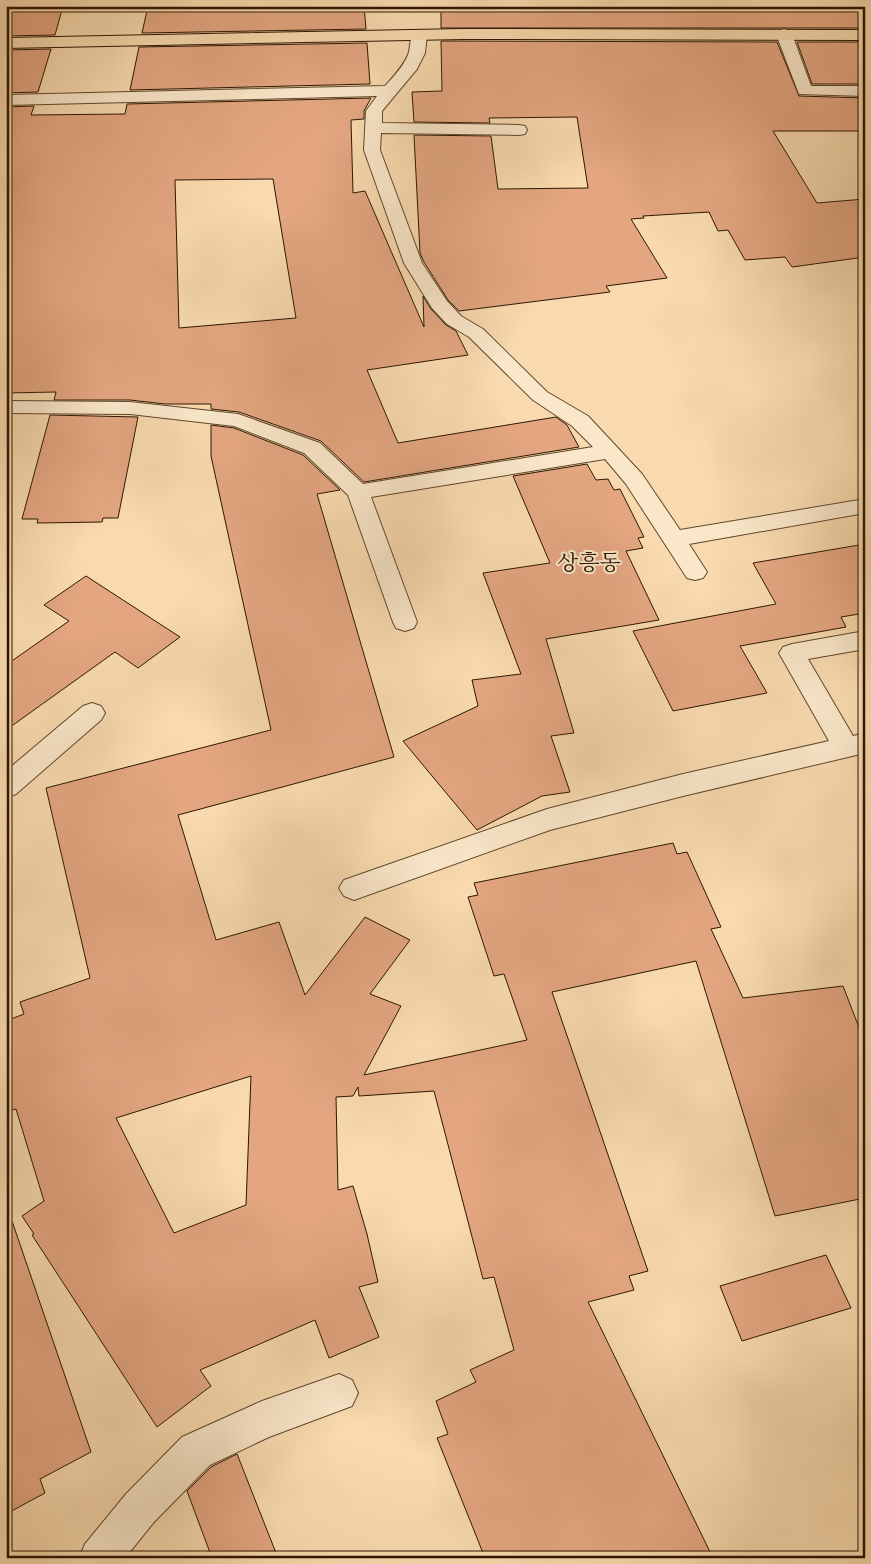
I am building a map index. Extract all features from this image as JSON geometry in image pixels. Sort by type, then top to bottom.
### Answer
[{"type":"main road","points":[[6,43],[419,35],[865,35]]},
{"type":"street","points":[[784,34],[805,91],[865,91]]},
{"type":"street","points":[[419,35],[417,53],[409,69],[374,111],[372,150],[413,263],[439,304],[454,320],[476,333],[540,396],[580,421],[610,451],[634,479],[695,572]]},
{"type":"street","points":[[6,100],[389,91]]},
{"type":"street","points":[[373,128],[519,130]]},
{"type":"street","points":[[6,407],[130,408],[238,420],[312,448],[358,492],[405,622]]},
{"type":"street","points":[[358,492],[610,451]]},
{"type":"street","points":[[674,539],[865,506]]},
{"type":"street","points":[[354,888],[547,820],[683,785],[856,745],[792,653],[865,640]]},
{"type":"street","points":[[6,786],[92,712]]},
{"type":"street","points":[[99,1558],[140,1508],[196,1451],[262,1420],[339,1392]]},
{"type":"building","points":[[6,6],[63,6],[55,35],[6,36]]},
{"type":"building","points":[[148,6],[364,6],[366,29],[142,33]]},
{"type":"building","points":[[441,6],[865,6],[865,28],[441,28]]},
{"type":"building","points":[[441,41],[777,42],[799,96],[865,98],[865,131],[773,131],[817,203],[865,199],[865,257],[792,267],[785,257],[745,260],[728,230],[718,231],[709,212],[643,216],[644,218],[631,219],[667,278],[606,286],[610,292],[459,311],[448,300],[420,253],[414,135],[491,136],[498,189],[588,188],[577,117],[489,118],[490,123],[414,122],[412,92],[442,91]]},
{"type":"building","points":[[797,42],[865,42],[865,84],[812,84]]},
{"type":"building","points":[[367,43],[370,84],[130,90],[139,47]]},
{"type":"building","points":[[51,49],[38,92],[6,93],[6,50]]},
{"type":"building","points":[[371,98],[364,111],[364,119],[351,120],[353,193],[365,191],[424,327],[423,296],[431,309],[446,325],[456,331],[468,355],[367,370],[398,443],[556,417],[567,425],[579,447],[364,482],[321,441],[239,412],[211,409],[211,404],[165,404],[130,400],[54,400],[56,392],[6,393],[6,107],[34,106],[31,115],[125,114],[127,104]],"holes":[[[273,179],[296,318],[179,328],[175,180]]]},
{"type":"building","points":[[50,415],[138,417],[118,518],[103,518],[102,522],[37,523],[38,519],[22,519]]},
{"type":"building","points":[[211,425],[234,428],[303,455],[340,490],[317,494],[394,757],[178,815],[216,940],[279,922],[305,995],[365,917],[410,940],[370,994],[401,1006],[364,1075],[527,1040],[504,974],[494,976],[468,897],[478,895],[474,883],[673,843],[677,854],[687,852],[721,927],[711,929],[743,998],[843,986],[865,1043],[865,1198],[775,1216],[696,961],[552,992],[648,1271],[629,1276],[634,1290],[588,1302],[713,1558],[485,1558],[437,1438],[448,1434],[436,1401],[476,1382],[470,1370],[514,1350],[494,1277],[483,1279],[434,1091],[359,1096],[358,1087],[353,1096],[336,1097],[338,1190],[353,1186],[367,1234],[378,1282],[359,1287],[379,1337],[329,1358],[315,1320],[200,1370],[211,1386],[157,1427],[32,1235],[34,1234],[22,1216],[44,1201],[16,1109],[6,1112],[6,1021],[24,1014],[20,1002],[90,978],[46,788],[271,730],[211,456]],"holes":[[[251,1076],[246,1205],[174,1233],[116,1118]]]},
{"type":"building","points":[[587,464],[596,480],[608,479],[614,490],[620,489],[644,537],[638,538],[643,548],[626,551],[659,620],[546,639],[574,733],[551,736],[570,792],[542,796],[477,830],[403,741],[478,706],[472,680],[521,674],[483,573],[550,563],[513,476]]},
{"type":"building","points":[[865,544],[865,613],[841,617],[846,627],[740,646],[767,693],[673,711],[633,631],[776,604],[753,563]]},
{"type":"building","points":[[86,576],[180,637],[138,668],[115,652],[6,730],[6,665],[69,621],[44,605]]},
{"type":"building","points":[[12,1221],[91,1452],[40,1479],[45,1493],[6,1514],[6,1222]]},
{"type":"building","points":[[826,1255],[851,1308],[742,1341],[720,1286]]},
{"type":"building","points":[[237,1454],[278,1558],[212,1558],[187,1491],[211,1467]]},
{"type":"district","name":"상흥동","points":[[589,564]]}]
